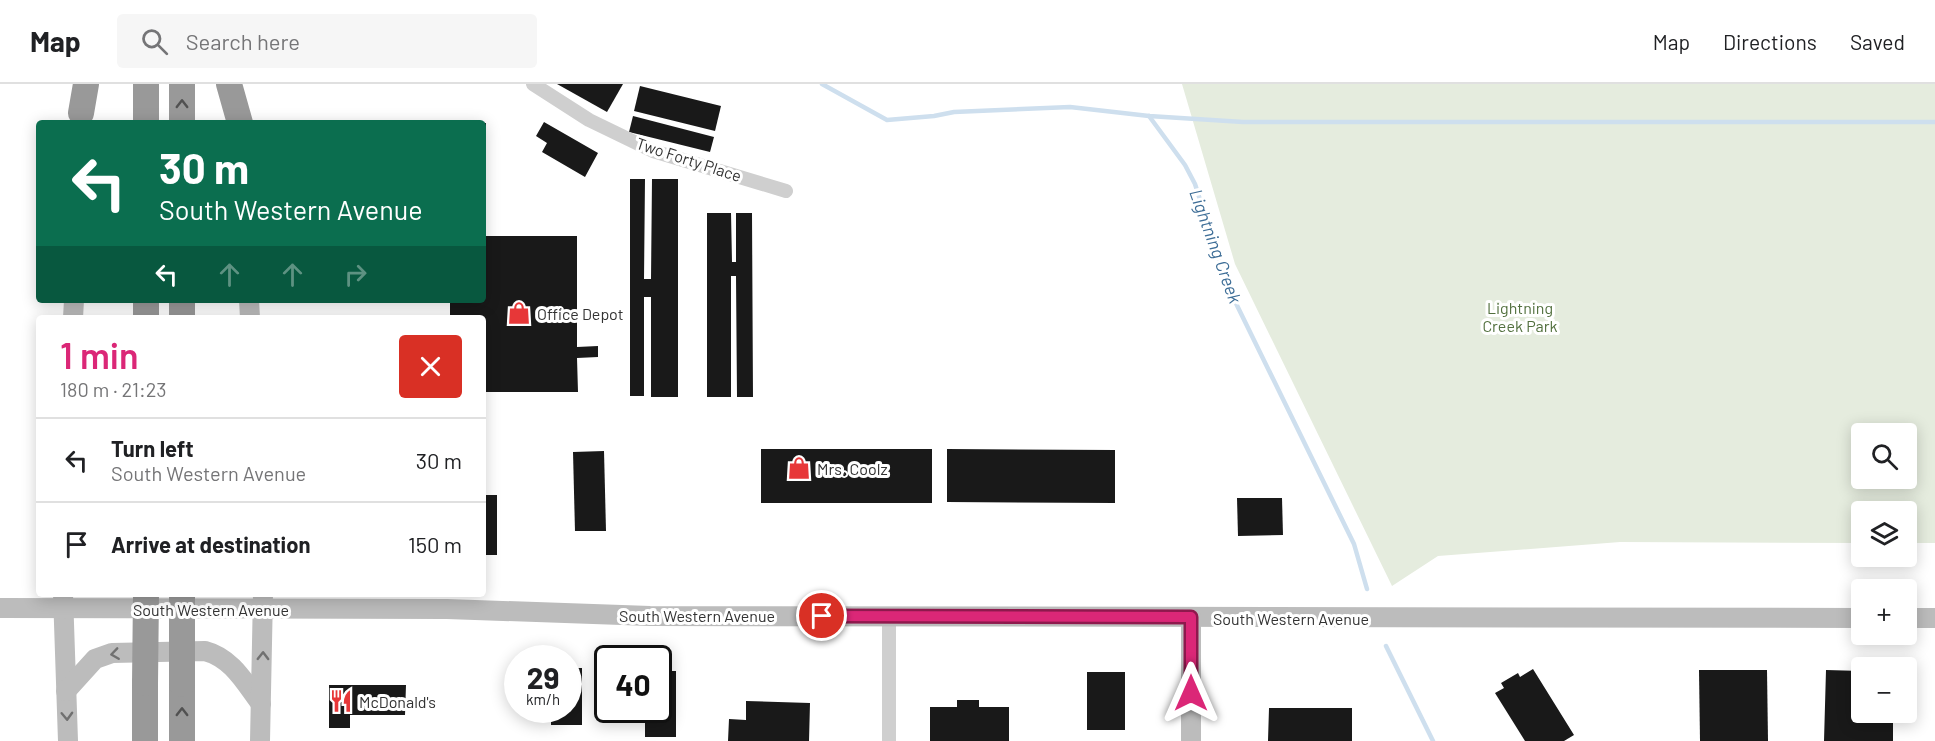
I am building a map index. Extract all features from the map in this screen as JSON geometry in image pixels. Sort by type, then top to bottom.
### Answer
[{"type":"highway","points":[[81,118],[84,84]]},
{"type":"highway","points":[[146,84],[146,120]]},
{"type":"highway","points":[[182,84],[182,120]]},
{"type":"highway","points":[[229,84],[241,120]]},
{"type":"highway","points":[[145,741],[146,597]]},
{"type":"highway","points":[[182,597],[182,741]]},
{"type":"main road","points":[[242,120],[243,84]]},
{"type":"main road","points":[[260,741],[264,601]]},
{"type":"main road","name":"South Western Avenue","points":[[0,608],[63,602],[264,601],[650,616],[1851,618]]},
{"type":"main road","points":[[63,602],[68,741]]},
{"type":"main road","points":[[1191,617],[1191,741]]},
{"type":"main road","points":[[1917,618],[1935,618]]},
{"type":"main road","points":[[66,691],[95,659],[112,653],[205,651],[219,656],[232,665],[261,704]]},
{"type":"street","name":"Two Forty Place","points":[[533,84],[589,120],[653,151],[786,190]]},
{"type":"street","points":[[889,616],[889,741]]},
{"type":"green space","name":"Lightning Creek Park","points":[[1182,84],[1935,84],[1935,543],[1917,543],[1917,501],[1851,501],[1851,543],[1620,542],[1438,556],[1392,586],[1235,264]]},
{"type":"building","points":[[557,84],[623,84],[607,112]]},
{"type":"building","points":[[640,86],[721,106],[715,131],[634,111]]},
{"type":"building","points":[[633,116],[714,137],[710,152],[629,132]]},
{"type":"building","points":[[544,122],[598,153],[585,177],[542,152],[547,143],[536,136]]},
{"type":"building","points":[[630,179],[645,179],[644,279],[651,279],[652,179],[678,179],[678,397],[651,397],[651,297],[644,297],[644,396],[630,396]]},
{"type":"building","points":[[707,213],[731,213],[732,262],[736,262],[736,213],[752,213],[753,397],[737,397],[736,276],[731,276],[731,397],[707,397]]},
{"type":"building","points":[[486,236],[577,236],[577,347],[598,346],[598,357],[577,358],[578,392],[486,392],[486,315],[450,315],[450,303],[486,303]]},
{"type":"building","points":[[761,449],[932,449],[932,503],[761,503]]},
{"type":"building","points":[[947,449],[1115,450],[1115,503],[947,502]]},
{"type":"building","points":[[604,451],[606,531],[575,531],[573,452]]},
{"type":"building","points":[[486,495],[497,495],[497,555],[486,555]]},
{"type":"building","points":[[1237,498],[1282,498],[1283,535],[1238,536]]},
{"type":"building","points":[[1533,669],[1574,735],[1564,741],[1525,741],[1495,693],[1504,688],[1501,683],[1518,673],[1520,677]]},
{"type":"building","points":[[1699,670],[1767,670],[1768,741],[1700,741]]},
{"type":"building","points":[[1826,670],[1851,671],[1851,723],[1893,723],[1893,741],[1824,741]]},
{"type":"building","points":[[672,671],[676,671],[676,737],[645,737],[645,723],[672,723]]},
{"type":"building","points":[[1087,672],[1125,672],[1125,730],[1087,730]]},
{"type":"building","points":[[329,685],[406,685],[405,715],[350,715],[350,728],[329,728]]},
{"type":"building","points":[[957,700],[979,700],[979,707],[1009,707],[1009,741],[930,741],[930,707],[957,707]]},
{"type":"building","points":[[746,701],[810,703],[809,741],[728,741],[729,719],[746,720]]},
{"type":"building","points":[[1269,708],[1352,708],[1352,741],[1268,741]]},
{"type":"building","points":[[551,723],[582,723],[582,725],[551,725]]},
{"type":"waterway","points":[[822,84],[887,120],[954,112],[1070,107],[1149,116],[1243,122],[1935,122]]},
{"type":"waterway","name":"Lightning Creek","points":[[1149,116],[1185,165],[1195,184],[1227,285],[1354,544],[1367,589]]},
{"type":"waterway","name":"Lightning Creek","points":[[1386,646],[1433,741]]},
{"type":"place","name":"Office Depot","points":[[519,313]]},
{"type":"place","name":"Mrs. Coolz","points":[[799,468]]},
{"type":"place","name":"McDonald's","points":[[341,701]]},
{"type":"route","points":[[822,616],[1191,617],[1191,693]]}]
